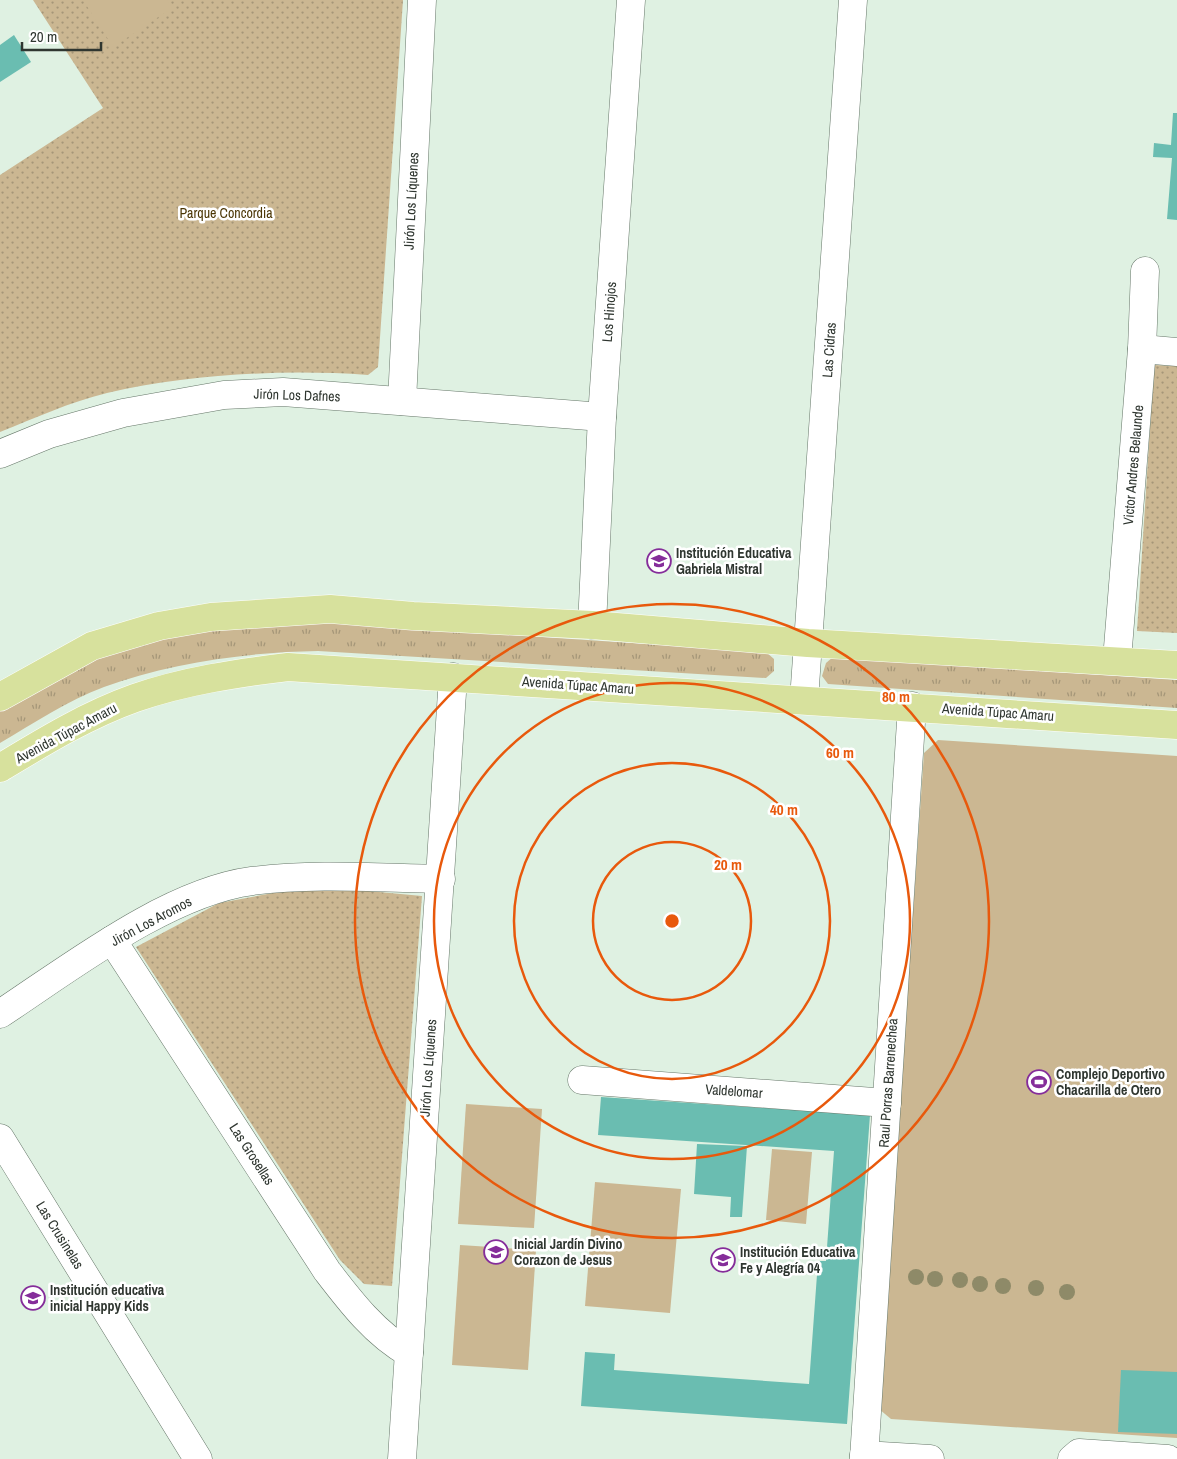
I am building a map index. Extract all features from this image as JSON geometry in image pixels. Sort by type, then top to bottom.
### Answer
[{"type":"main road","points":[[0,697],[92,646],[159,626],[211,617],[330,609],[413,616],[592,625],[808,643],[1177,665]]},
{"type":"main road","name":"Avenida Túpac Amaru","points":[[0,768],[74,725],[136,698],[189,683],[288,667],[912,706],[1177,725]]},
{"type":"street","name":"Jirón Los Líquenes","points":[[402,401],[422,0]]},
{"type":"street","name":"Los Hinojos","points":[[592,625],[602,417],[630,0]]},
{"type":"street","name":"Las Cidras","points":[[804,700],[854,0]]},
{"type":"street","name":"Victor Andres Belaunde","points":[[1117,660],[1142,349],[1145,270]]},
{"type":"street","points":[[1142,349],[1177,352]]},
{"type":"street","name":"Jirón Los Dafnes","points":[[0,454],[49,434],[124,413],[216,395],[283,392],[602,417]]},
{"type":"street","name":"Jirón Los Líquenes","points":[[402,1459],[453,677]]},
{"type":"street","name":"Raul Porras Barrenechea","points":[[864,1457],[912,706]]},
{"type":"street","name":"Jirón Los Aromos","points":[[0,1014],[112,940],[185,900],[250,881],[308,876],[441,879]]},
{"type":"street","name":"Las Grosellas","points":[[112,940],[327,1271],[366,1318],[396,1345],[409,1353]]},
{"type":"street","name":"Valdelomar","points":[[582,1080],[887,1103]]},
{"type":"street","name":"Las Crusinelas","points":[[0,1138],[198,1459]]},
{"type":"street","points":[[1072,1459],[1079,1452],[1168,1459]]},
{"type":"street","points":[[864,1457],[930,1459]]},
{"type":"green space","name":"Parque Concordia","points":[[33,0],[403,0],[378,367],[368,375],[270,373],[171,381],[107,393],[80,401],[0,432],[0,175],[103,108]]},
{"type":"green space","points":[[83,0],[167,0],[172,8],[113,47]]},
{"type":"green space","points":[[1154,365],[1177,366],[1177,633],[1137,631]]},
{"type":"green space","points":[[333,623],[766,652],[774,659],[774,671],[766,678],[318,651],[264,654],[182,665],[155,671],[104,687],[38,720],[0,743],[0,710],[92,658],[139,643],[239,625]]},
{"type":"green space","points":[[833,657],[1177,680],[1177,708],[828,684],[822,676],[826,663]]},
{"type":"green space","name":"Complejo Deportivo Chacarilla de Otero","points":[[938,740],[1177,756],[1177,1438],[891,1419],[879,1409],[924,753]]},
{"type":"green space","points":[[347,889],[422,896],[392,1286],[364,1284],[340,1260],[136,947],[219,903],[289,890]]},
{"type":"green space","points":[[466,1104],[542,1109],[534,1228],[458,1224]]},
{"type":"green space","points":[[772,1149],[812,1152],[806,1224],[766,1220]]},
{"type":"green space","points":[[595,1182],[681,1189],[670,1313],[585,1306]]},
{"type":"green space","points":[[460,1245],[536,1250],[528,1370],[452,1365]]},
{"type":"building","points":[[14,35],[31,62],[0,82],[0,45]]},
{"type":"building","points":[[1173,113],[1177,113],[1177,220],[1167,219],[1172,158],[1153,157],[1154,143],[1171,145]]},
{"type":"building","points":[[601,1097],[870,1115],[847,1424],[581,1406],[585,1352],[615,1354],[614,1370],[809,1384],[818,1261],[826,1261],[834,1151],[598,1135]]},
{"type":"building","points":[[697,1144],[747,1146],[742,1217],[730,1217],[731,1197],[694,1194]]},
{"type":"building","points":[[1121,1370],[1177,1372],[1177,1434],[1118,1432]]},
{"type":"place","name":"Institución Educativa Gabriela Mistral","points":[[659,561]]},
{"type":"place","name":"Complejo Deportivo Chacarilla de Otero","points":[[1039,1082]]},
{"type":"place","name":"Inicial Jardín Divino Corazon de Jesus","points":[[496,1252]]},
{"type":"place","name":"Institución Educativa Fe y Alegría 04","points":[[723,1260]]},
{"type":"place","name":"Institución educativa inicial Happy Kids","points":[[33,1298]]}]
